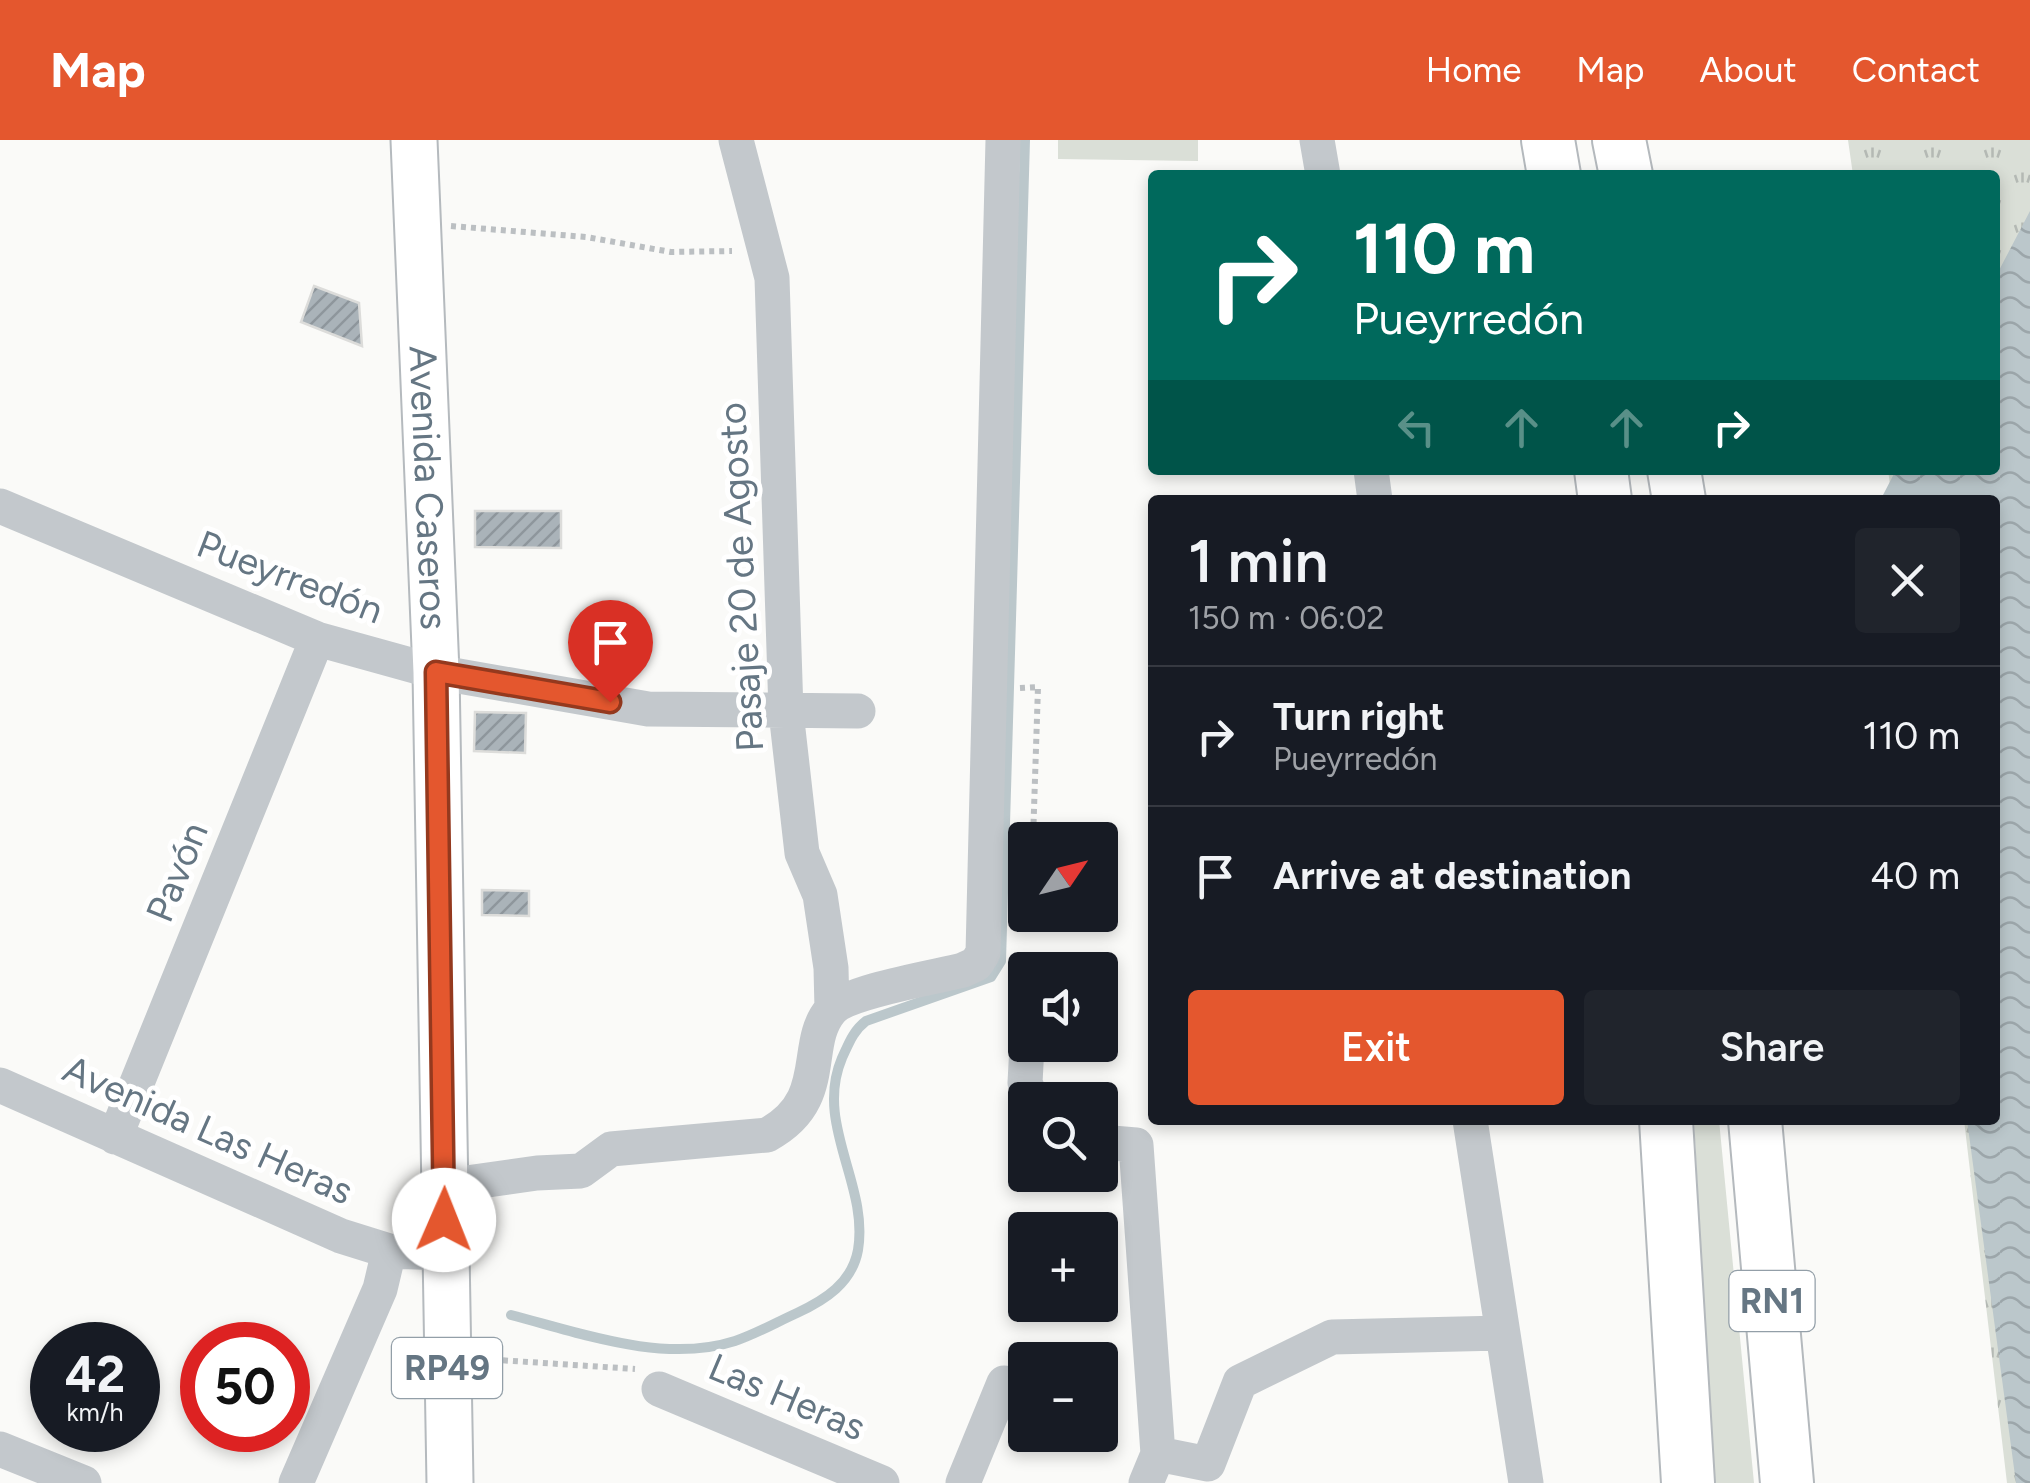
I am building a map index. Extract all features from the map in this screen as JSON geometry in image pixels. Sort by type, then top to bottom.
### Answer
[{"type":"highway","points":[[1548,140],[1553,170]]},
{"type":"highway","points":[[1620,140],[1625,170]]},
{"type":"highway","name":"RN1","points":[[1666,1125],[1688,1483]]},
{"type":"highway","name":"RN1","points":[[1755,1125],[1788,1483]]},
{"type":"main road","name":"Avenida Caseros","points":[[414,140],[436,672],[446,1186],[443,1253]]},
{"type":"main road","name":"RP49","points":[[443,1253],[450,1483]]},
{"type":"street","name":"Pasaje 20 de Agosto","points":[[736,140],[772,278],[786,712],[802,853],[820,895],[831,968],[832,1009]]},
{"type":"street","points":[[446,1186],[536,1172],[582,1171],[611,1148],[767,1135],[785,1126],[811,1085],[823,1028],[832,1009],[850,1000],[964,970],[976,964],[983,953],[1003,140]]},
{"type":"street","points":[[1317,140],[1323,170]]},
{"type":"street","name":"Pueyrredón","points":[[0,506],[317,640],[436,672],[648,709],[858,711]]},
{"type":"street","name":"Pavón","points":[[115,1136],[317,640]]},
{"type":"street","name":"Avenida Las Heras","points":[[0,1086],[341,1236],[390,1251],[443,1253]]},
{"type":"street","points":[[1471,1125],[1526,1483]]},
{"type":"street","points":[[1118,1144],[1136,1145],[1152,1469],[1208,1464],[1240,1382],[1332,1336],[1502,1332]]},
{"type":"street","points":[[296,1483],[380,1289],[390,1251]]},
{"type":"street","points":[[963,1483],[1004,1383]]},
{"type":"street","name":"Las Heras","points":[[659,1388],[882,1483]]},
{"type":"street","points":[[0,1449],[84,1483]]},
{"type":"path","points":[[415,223],[586,237],[671,252],[765,250]]},
{"type":"path","points":[[1034,822],[1038,687]]},
{"type":"path","points":[[447,1357],[632,1367],[659,1388]]},
{"type":"green space","points":[[1058,140],[1198,140],[1198,161],[1058,159]]},
{"type":"green space","points":[[1848,140],[2030,140],[2030,1483],[2007,1483],[1965,1125],[2000,1125],[2000,495],[1891,495],[1889,475],[2000,475],[2000,170],[1852,170]]},
{"type":"green space","points":[[1694,1125],[1719,1125],[1754,1483],[1713,1483]]},
{"type":"water","points":[[2030,211],[2030,1483],[2016,1483],[1968,1125],[2000,1125],[2000,495],[1883,495],[1893,475],[2000,475],[2000,268]]},
{"type":"building","points":[[314,286],[359,303],[362,346],[301,322]]},
{"type":"building","points":[[475,511],[561,511],[561,548],[475,547]]},
{"type":"building","points":[[475,712],[526,713],[525,753],[474,751]]},
{"type":"building","points":[[482,890],[529,891],[529,916],[482,915]]},
{"type":"waterway","points":[[511,1315],[622,1343],[680,1349],[735,1341],[827,1296],[850,1272],[858,1250],[856,1201],[834,1107],[835,1082],[849,1042],[866,1021],[991,977],[1001,961],[1025,140]]},
{"type":"route","points":[[444,1220],[436,672],[610,702]]}]
